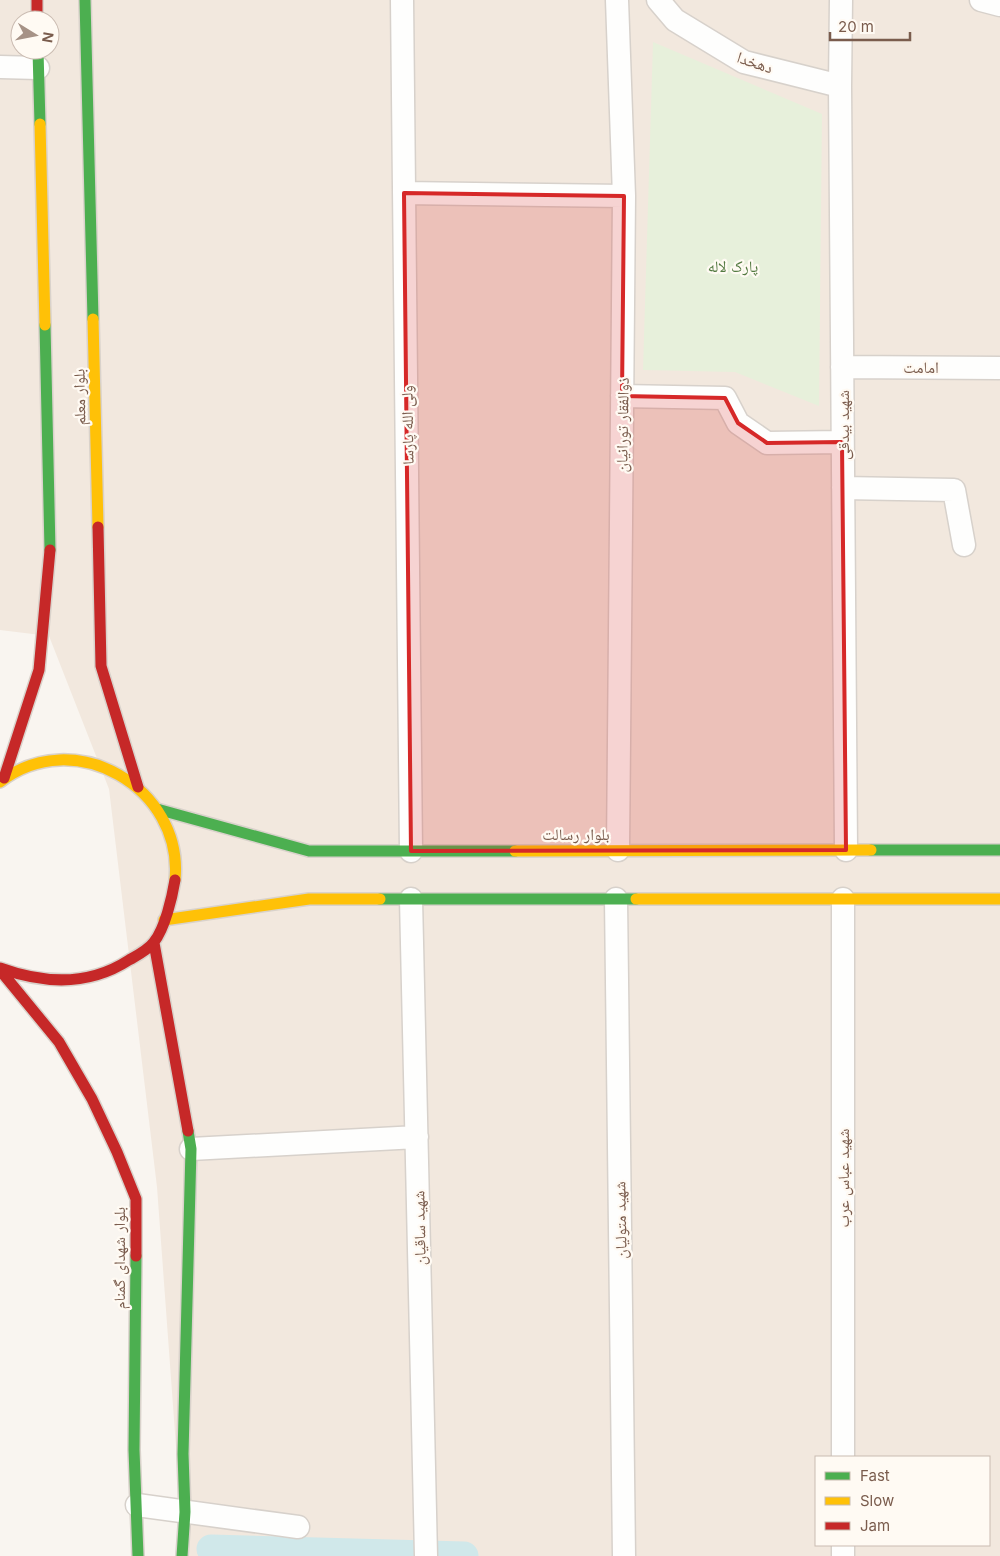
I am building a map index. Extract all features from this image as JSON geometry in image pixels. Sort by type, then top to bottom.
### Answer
[{"type":"main road","name":"بلوار معلم","points":[[85,0],[101,666],[138,787]]},
{"type":"main road","name":"بلوار معلم","points":[[2,780],[39,670],[50,556],[38,60]]},
{"type":"main road","points":[[0,969],[25,978],[72,982],[100,976],[127,963],[154,943],[174,892],[176,864],[170,835],[158,809],[138,787],[114,771],[87,762],[58,760],[30,765],[2,780]]},
{"type":"main road","name":"بلوار رسالت","points":[[158,809],[309,850],[1000,850]]},
{"type":"main road","points":[[164,920],[310,899],[1000,898]]},
{"type":"main road","points":[[154,943],[191,1150],[183,1454],[185,1512],[182,1556]]},
{"type":"main road","name":"بلوار شهدای گمنام","points":[[0,969],[59,1042],[92,1099],[136,1198],[134,1450],[138,1556]]},
{"type":"street","name":"ولی الله پارسا","points":[[402,0],[412,851]]},
{"type":"street","name":"ذوالفقار تورانیان","points":[[617,0],[624,196],[618,850]]},
{"type":"street","name":"دهخدا","points":[[658,0],[676,20],[744,62],[840,86]]},
{"type":"street","name":"شهید بیدقی","points":[[841,0],[842,442],[846,850]]},
{"type":"street","points":[[981,0],[1000,5]]},
{"type":"street","points":[[0,67],[33,60]]},
{"type":"street","points":[[404,193],[624,196]]},
{"type":"street","name":"امامت","points":[[842,367],[1000,368]]},
{"type":"street","points":[[622,396],[725,398],[738,423],[767,443],[842,442]]},
{"type":"street","points":[[843,488],[954,490],[964,545]]},
{"type":"street","name":"شهید ساقیان","points":[[411,899],[426,1556]]},
{"type":"street","name":"شهید متولیان","points":[[616,899],[624,1548]]},
{"type":"street","name":"شهید عباس عرب","points":[[843,899],[843,1456]]},
{"type":"street","points":[[191,1150],[417,1137]]},
{"type":"street","points":[[137,1506],[298,1527]]},
{"type":"highlighted area","points":[[404,193],[624,196],[622,396],[725,398],[738,423],[767,443],[842,442],[846,850],[411,851]]},
{"type":"shaded area","points":[[0,0],[1000,0],[1000,1556],[184,1556],[157,1187],[109,789],[49,636],[0,630]]},
{"type":"green space","name":"پارک لاله","points":[[653,42],[822,114],[819,406],[735,372],[643,370]]},
{"type":"waterway","points":[[211,1549],[464,1556]]},
{"type":"traffic: fast","points":[[85,0],[93,319]]},
{"type":"traffic: fast","points":[[38,60],[40,124]]},
{"type":"traffic: fast","points":[[45,325],[50,550]]},
{"type":"traffic: fast","points":[[157,809],[309,851],[515,851]]},
{"type":"traffic: fast","points":[[871,850],[1000,850]]},
{"type":"traffic: fast","points":[[380,899],[636,899]]},
{"type":"traffic: fast","points":[[182,1556],[185,1512],[183,1454],[191,1149],[188,1131]]},
{"type":"traffic: fast","points":[[136,1256],[134,1450],[138,1556]]},
{"type":"traffic: slow","points":[[40,124],[45,325]]},
{"type":"traffic: slow","points":[[93,319],[98,527]]},
{"type":"traffic: slow","points":[[0,782],[29,766],[60,760],[90,763],[119,775],[143,793],[162,818],[173,847],[175,880]]},
{"type":"traffic: slow","points":[[515,851],[871,850]]},
{"type":"traffic: slow","points":[[164,920],[309,899],[380,899]]},
{"type":"traffic: slow","points":[[636,899],[1000,899]]},
{"type":"traffic: jam","points":[[37,0],[37,10]]},
{"type":"traffic: jam","points":[[98,527],[101,666],[138,787]]},
{"type":"traffic: jam","points":[[4,778],[39,670],[50,550]]},
{"type":"traffic: jam","points":[[0,968],[33,977],[66,980],[82,978],[114,968],[143,952],[154,942],[165,921],[175,880]]},
{"type":"traffic: jam","points":[[154,943],[188,1131]]},
{"type":"traffic: jam","points":[[0,970],[59,1042],[92,1099],[117,1152],[136,1199],[136,1256]]}]
